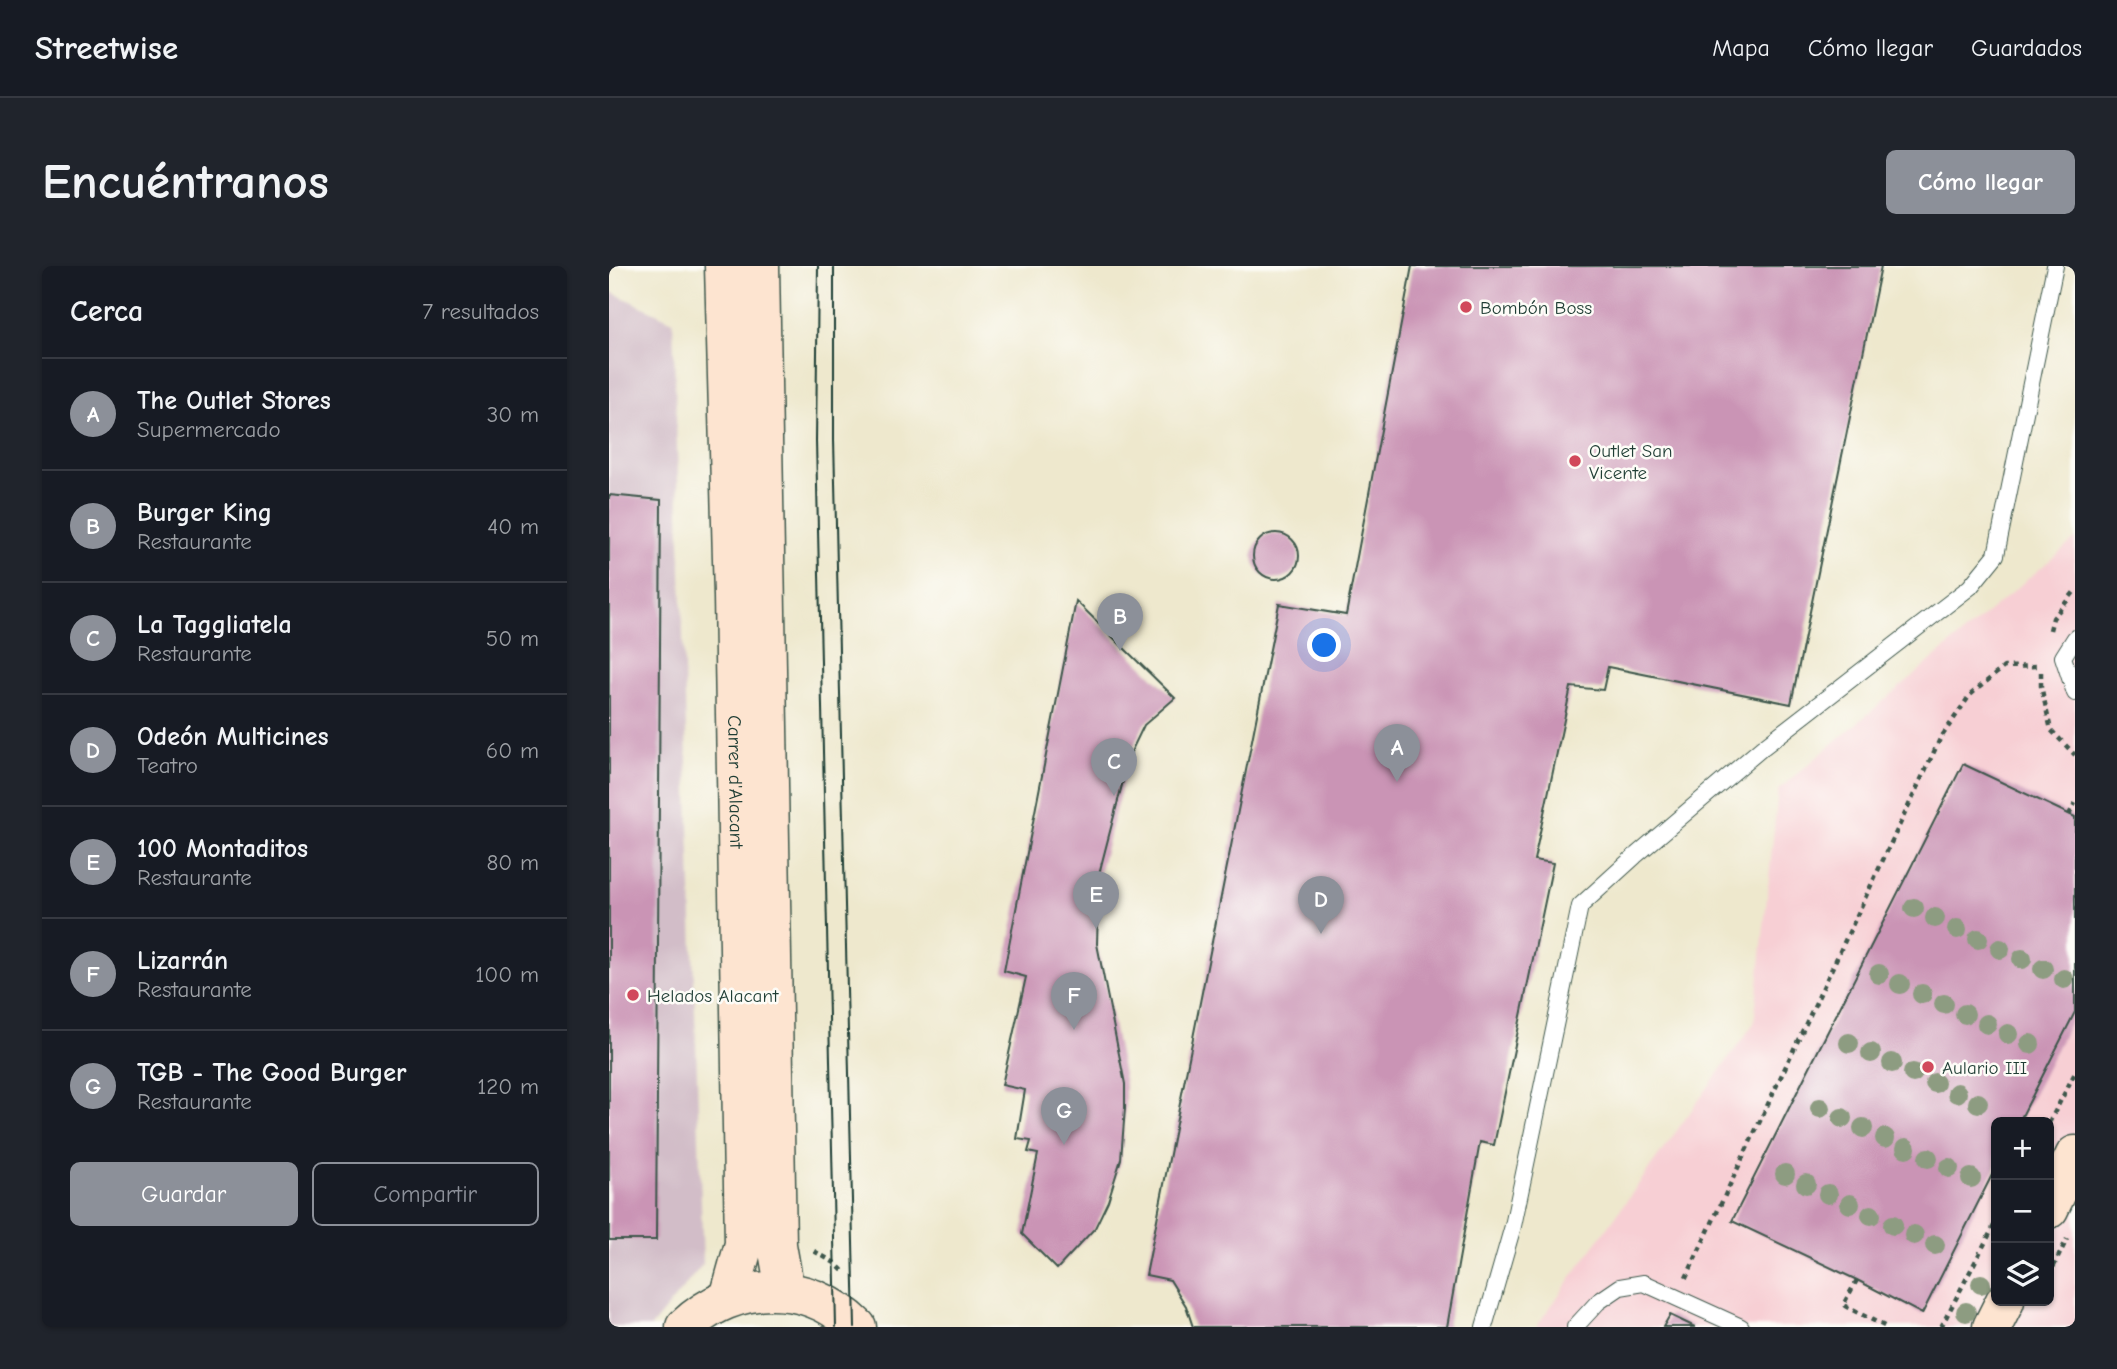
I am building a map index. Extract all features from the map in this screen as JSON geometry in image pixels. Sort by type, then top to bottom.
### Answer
[{"type":"main road","name":"Carrer d'Alacant","points":[[724,266],[734,610],[744,1244],[729,1298]]},
{"type":"main road","name":"Carrer d'Alacant","points":[[760,266],[777,1245],[785,1292]]},
{"type":"main road","points":[[2059,1222],[2075,1155]]},
{"type":"main road","points":[[685,1327],[705,1310],[729,1298],[761,1291],[806,1296],[830,1306],[857,1327]]},
{"type":"main road","points":[[1992,1327],[2002,1306]]},
{"type":"lane","points":[[1484,1327],[1513,1226],[1580,906],[1762,748],[1970,587],[1996,555],[2055,266]]},
{"type":"lane","points":[[2075,638],[2063,657],[2075,692]]},
{"type":"lane","points":[[1575,1327],[1598,1302],[1620,1287],[1644,1283],[1741,1327]]},
{"type":"path","points":[[1677,1297],[1940,739],[1970,695],[2004,667],[2041,666]]},
{"type":"path","points":[[2069,815],[2075,803]]},
{"type":"path","points":[[2052,1117],[2075,1073]]},
{"type":"path","points":[[2054,1249],[2059,1222]]},
{"type":"path","points":[[1941,1327],[1991,1232]]},
{"type":"path","points":[[1857,1280],[1843,1305],[1886,1327]]},
{"type":"shaded area","points":[[609,291],[673,321],[703,1264],[651,1327],[609,1327]]},
{"type":"shaded area","points":[[2075,539],[2075,1327],[1536,1327],[1754,1023],[1778,790]]},
{"type":"building","points":[[1412,266],[1881,266],[1791,704],[1608,667],[1603,690],[1571,687],[1534,860],[1553,863],[1494,1145],[1480,1142],[1447,1327],[1193,1327],[1186,1306],[1170,1280],[1146,1275],[1279,604],[1346,615]]},
{"type":"building","name":"Helados Alacant","points":[[609,495],[661,500],[656,1240],[609,1240]]},
{"type":"building","points":[[1276,533],[1293,539],[1299,556],[1293,573],[1276,579],[1259,573],[1253,556],[1259,539]]},
{"type":"building","points":[[1076,601],[1175,698],[1144,725],[1130,754],[1099,874],[1097,944],[1125,1084],[1121,1159],[1108,1201],[1095,1228],[1057,1269],[1022,1234],[1038,1154],[1028,1152],[1031,1141],[1017,1139],[1025,1090],[1002,1085],[1026,977],[1004,971]]},
{"type":"building","name":"Aulario III","points":[[1963,764],[2075,817],[2075,1012],[2022,1117],[1991,1117],[1991,1177],[1922,1314],[1732,1221]]},
{"type":"building","points":[[1670,1315],[1695,1327],[1663,1327]]},
{"type":"tram line","points":[[818,266],[816,441],[836,1327]]},
{"type":"tram line","points":[[834,266],[834,440],[855,1327]]},
{"type":"place","name":"Bombón Boss","points":[[1466,307]]},
{"type":"place","name":"Outlet San Vicente","points":[[1575,461]]},
{"type":"place","name":"Burger King","points":[[1120,651]]},
{"type":"place","name":"The Outlet Stores","points":[[1397,782]]},
{"type":"place","name":"La Taggliatela","points":[[1114,796]]},
{"type":"place","name":"100 Montaditos","points":[[1096,929]]},
{"type":"place","name":"Odeón Multicines","points":[[1321,934]]},
{"type":"place","name":"Helados Alacant","points":[[633,995]]},
{"type":"place","name":"Lizarrán","points":[[1074,1030]]},
{"type":"place","name":"Aulario III","points":[[1928,1067]]},
{"type":"place","name":"TGB - The Good Burger","points":[[1064,1145]]}]
